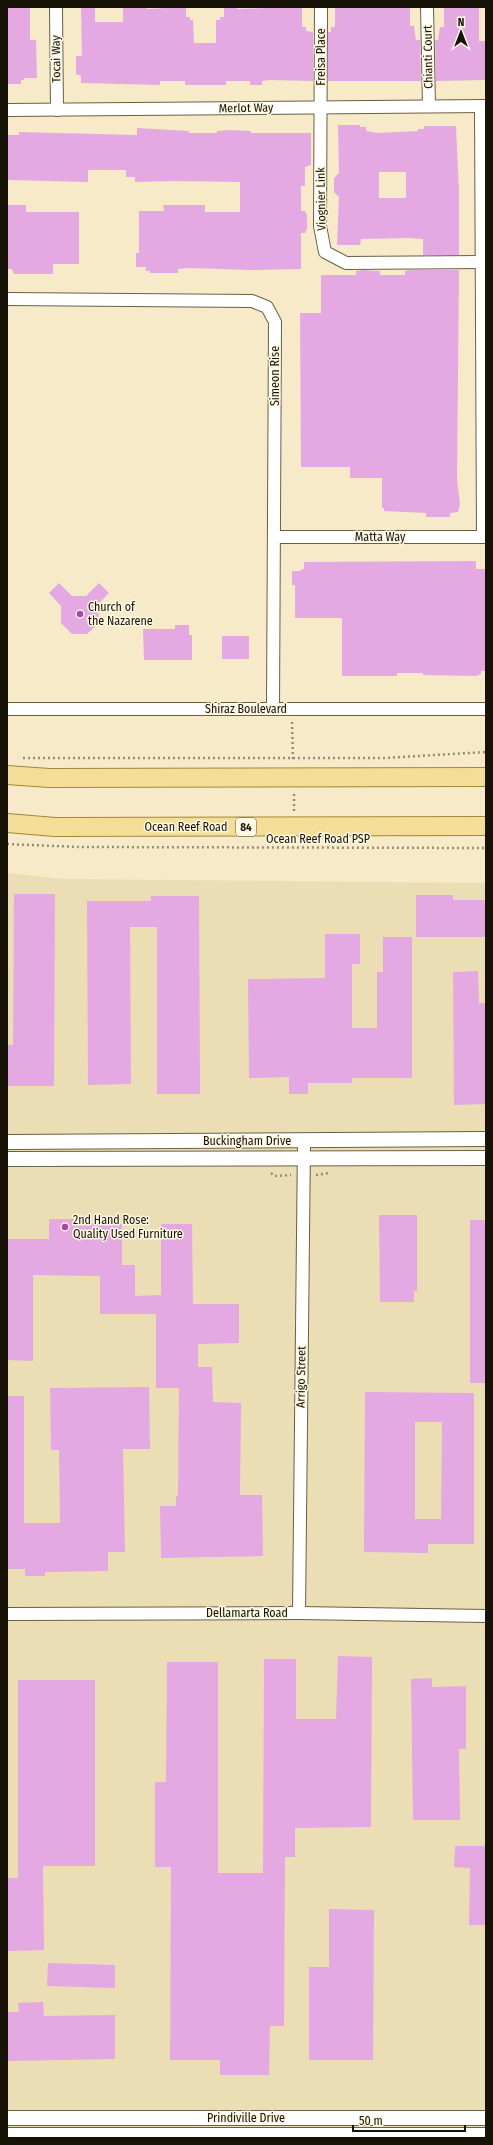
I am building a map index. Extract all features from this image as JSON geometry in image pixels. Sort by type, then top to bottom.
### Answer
[{"type":"main road","points":[[7,775],[49,778],[486,777]]},
{"type":"main road","name":"Ocean Reef Road","points":[[7,823],[55,827],[486,826]]},
{"type":"street","name":"Tocai Way","points":[[56,7],[57,110]]},
{"type":"street","name":"Freisa Place","points":[[320,107],[321,7]]},
{"type":"street","name":"Chianti Court","points":[[427,7],[429,106]]},
{"type":"street","name":"Merlot Way","points":[[7,110],[484,106]]},
{"type":"street","points":[[484,106],[482,262],[485,537]]},
{"type":"street","name":"Viognier Link","points":[[320,107],[320,226],[325,252],[346,263],[482,262]]},
{"type":"street","name":"Simeon Rise","points":[[7,299],[252,300],[267,307],[275,322],[273,709]]},
{"type":"street","name":"Matta Way","points":[[274,537],[485,537]]},
{"type":"street","name":"Shiraz Boulevard","points":[[7,709],[486,709]]},
{"type":"street","name":"Buckingham Drive","points":[[7,1142],[486,1139]]},
{"type":"street","name":"Arrigo Street","points":[[299,1613],[304,1140]]},
{"type":"street","name":"Buckingham Drive","points":[[7,1159],[486,1158]]},
{"type":"street","name":"Dellamarta Road","points":[[7,1614],[299,1613],[486,1616]]},
{"type":"street","name":"Prindiville Drive","points":[[7,2118],[486,2118]]},
{"type":"street","points":[[337,2136],[338,2118]]},
{"type":"street","name":"Prindiville Drive","points":[[7,2134],[337,2136],[486,2134]]},
{"type":"path","points":[[19,758],[384,758],[486,752]]},
{"type":"path","name":"Ocean Reef Road PSP","points":[[7,844],[79,847],[486,848]]},
{"type":"shaded area","points":[[7,873],[63,879],[486,883],[486,2138],[7,2138]]},
{"type":"building","points":[[7,7],[30,7],[30,40],[36,40],[37,78],[24,78],[24,80],[21,80],[21,84],[7,84]]},
{"type":"building","points":[[81,7],[95,7],[95,22],[123,22],[123,7],[147,7],[147,9],[186,7],[186,17],[190,17],[190,20],[193,20],[194,43],[216,43],[216,20],[220,20],[220,17],[224,17],[224,7],[237,7],[237,9],[302,7],[302,27],[306,27],[306,31],[313,32],[313,81],[270,80],[262,81],[262,85],[250,85],[250,81],[226,81],[226,85],[185,85],[185,81],[160,81],[160,85],[81,83],[81,76],[76,74],[76,56],[82,56]]},
{"type":"building","points":[[335,7],[410,7],[410,26],[414,26],[416,40],[420,40],[421,81],[328,81],[328,32],[331,32],[331,27],[335,27]]},
{"type":"building","points":[[444,7],[479,7],[479,41],[486,41],[486,80],[436,81],[435,40],[438,40],[440,27],[444,27]]},
{"type":"building","points":[[338,125],[360,125],[360,127],[366,127],[366,131],[377,133],[418,131],[418,129],[424,129],[424,126],[456,126],[459,193],[459,255],[423,255],[423,239],[361,239],[360,245],[337,245],[339,197],[334,192],[334,178],[339,173]],"holes":[[[379,172],[406,172],[406,198],[379,198]]]},
{"type":"building","points":[[137,128],[189,131],[189,133],[217,133],[217,131],[230,130],[251,131],[251,133],[311,133],[311,165],[305,167],[305,186],[301,186],[301,211],[305,211],[307,215],[307,229],[305,233],[301,233],[301,269],[250,270],[189,268],[178,269],[178,273],[150,273],[150,271],[146,271],[146,267],[136,267],[136,253],[139,253],[139,211],[164,211],[163,205],[205,205],[205,212],[240,212],[240,182],[135,182],[135,177],[126,177],[126,170],[88,170],[88,182],[8,180],[7,135],[19,135],[19,132],[137,135]]},
{"type":"building","points":[[7,205],[26,205],[26,212],[79,212],[79,264],[53,264],[53,274],[14,274],[12,269],[7,269]]},
{"type":"building","points":[[410,270],[459,270],[457,480],[460,504],[458,512],[450,513],[450,517],[426,517],[426,513],[384,511],[384,508],[382,508],[382,478],[350,478],[350,467],[301,467],[300,313],[321,313],[321,275],[356,275],[356,271],[380,271],[380,275],[405,275],[405,271]]},
{"type":"building","points":[[476,561],[476,569],[486,569],[486,671],[481,671],[481,674],[476,676],[397,673],[397,676],[342,676],[342,618],[295,618],[295,585],[292,585],[292,571],[301,571],[301,569],[304,569],[304,562]]},
{"type":"building","name":"Church of the Nazarene","points":[[59,583],[72,596],[86,596],[99,583],[109,593],[98,604],[99,623],[87,634],[72,634],[61,623],[61,606],[49,593]]},
{"type":"building","points":[[175,625],[189,625],[189,635],[192,635],[192,660],[144,660],[143,629],[175,629]]},
{"type":"building","points":[[222,636],[249,636],[249,659],[222,659]]},
{"type":"building","points":[[14,894],[55,894],[54,1086],[7,1086],[7,1045],[13,1045]]},
{"type":"building","points":[[416,895],[453,895],[453,900],[486,900],[486,937],[416,937]]},
{"type":"building","points":[[151,896],[199,896],[200,1094],[157,1094],[157,927],[130,927],[131,1084],[88,1085],[87,901],[151,901]]},
{"type":"building","points":[[325,934],[360,934],[360,964],[352,964],[352,1028],[377,1028],[377,972],[383,972],[383,937],[412,937],[412,1078],[352,1078],[352,1083],[308,1083],[308,1094],[289,1094],[289,1077],[249,1078],[248,979],[325,978]]},
{"type":"building","points":[[478,971],[479,1003],[486,1003],[486,1104],[454,1105],[453,972]]},
{"type":"building","points":[[379,1215],[417,1215],[417,1291],[414,1291],[414,1302],[380,1302]]},
{"type":"building","points":[[49,1219],[80,1219],[80,1223],[122,1224],[122,1265],[135,1265],[135,1296],[161,1295],[161,1224],[192,1224],[193,1304],[239,1304],[239,1343],[198,1344],[198,1367],[212,1367],[213,1402],[241,1403],[240,1495],[262,1495],[263,1556],[161,1558],[160,1506],[176,1506],[176,1496],[178,1496],[179,1388],[156,1388],[156,1314],[100,1314],[100,1276],[33,1275],[33,1361],[7,1360],[7,1239],[49,1239]]},
{"type":"building","points":[[470,1220],[486,1220],[486,1383],[470,1383]]},
{"type":"building","points":[[149,1387],[150,1449],[123,1449],[125,1552],[108,1552],[108,1571],[45,1572],[45,1576],[25,1576],[25,1569],[7,1569],[7,1396],[24,1396],[24,1523],[60,1523],[59,1450],[51,1450],[50,1388]]},
{"type":"building","points":[[365,1392],[474,1393],[474,1544],[428,1544],[428,1553],[364,1552]],"holes":[[[415,1422],[442,1422],[441,1519],[415,1519]]]},
{"type":"building","points":[[338,1656],[372,1657],[371,1827],[295,1828],[295,1857],[285,1857],[284,2026],[270,2026],[269,2075],[220,2075],[220,2060],[170,2060],[171,1867],[155,1867],[155,1782],[166,1782],[167,1662],[218,1662],[218,1873],[263,1873],[264,1659],[296,1659],[296,1719],[336,1719]]},
{"type":"building","points":[[432,1678],[432,1687],[466,1686],[466,1749],[459,1749],[460,1820],[413,1820],[411,1679]]},
{"type":"building","points":[[18,1680],[95,1680],[95,1866],[43,1866],[44,1950],[7,1951],[7,1878],[18,1878]]},
{"type":"building","points":[[455,1846],[486,1846],[486,1925],[469,1925],[470,1868],[454,1867]]},
{"type":"building","points":[[329,1909],[374,1910],[373,2060],[309,2060],[309,1967],[329,1967]]},
{"type":"building","points":[[48,1963],[115,1965],[115,1988],[47,1986]]},
{"type":"building","points":[[43,2002],[44,2016],[115,2015],[115,2059],[7,2061],[7,2012],[19,2012],[18,2003]]},
{"type":"place","name":"Church of the Nazarene","points":[[80,614]]},
{"type":"place","name":"2nd Hand Rose: Quality Used Furniture","points":[[65,1227]]}]
